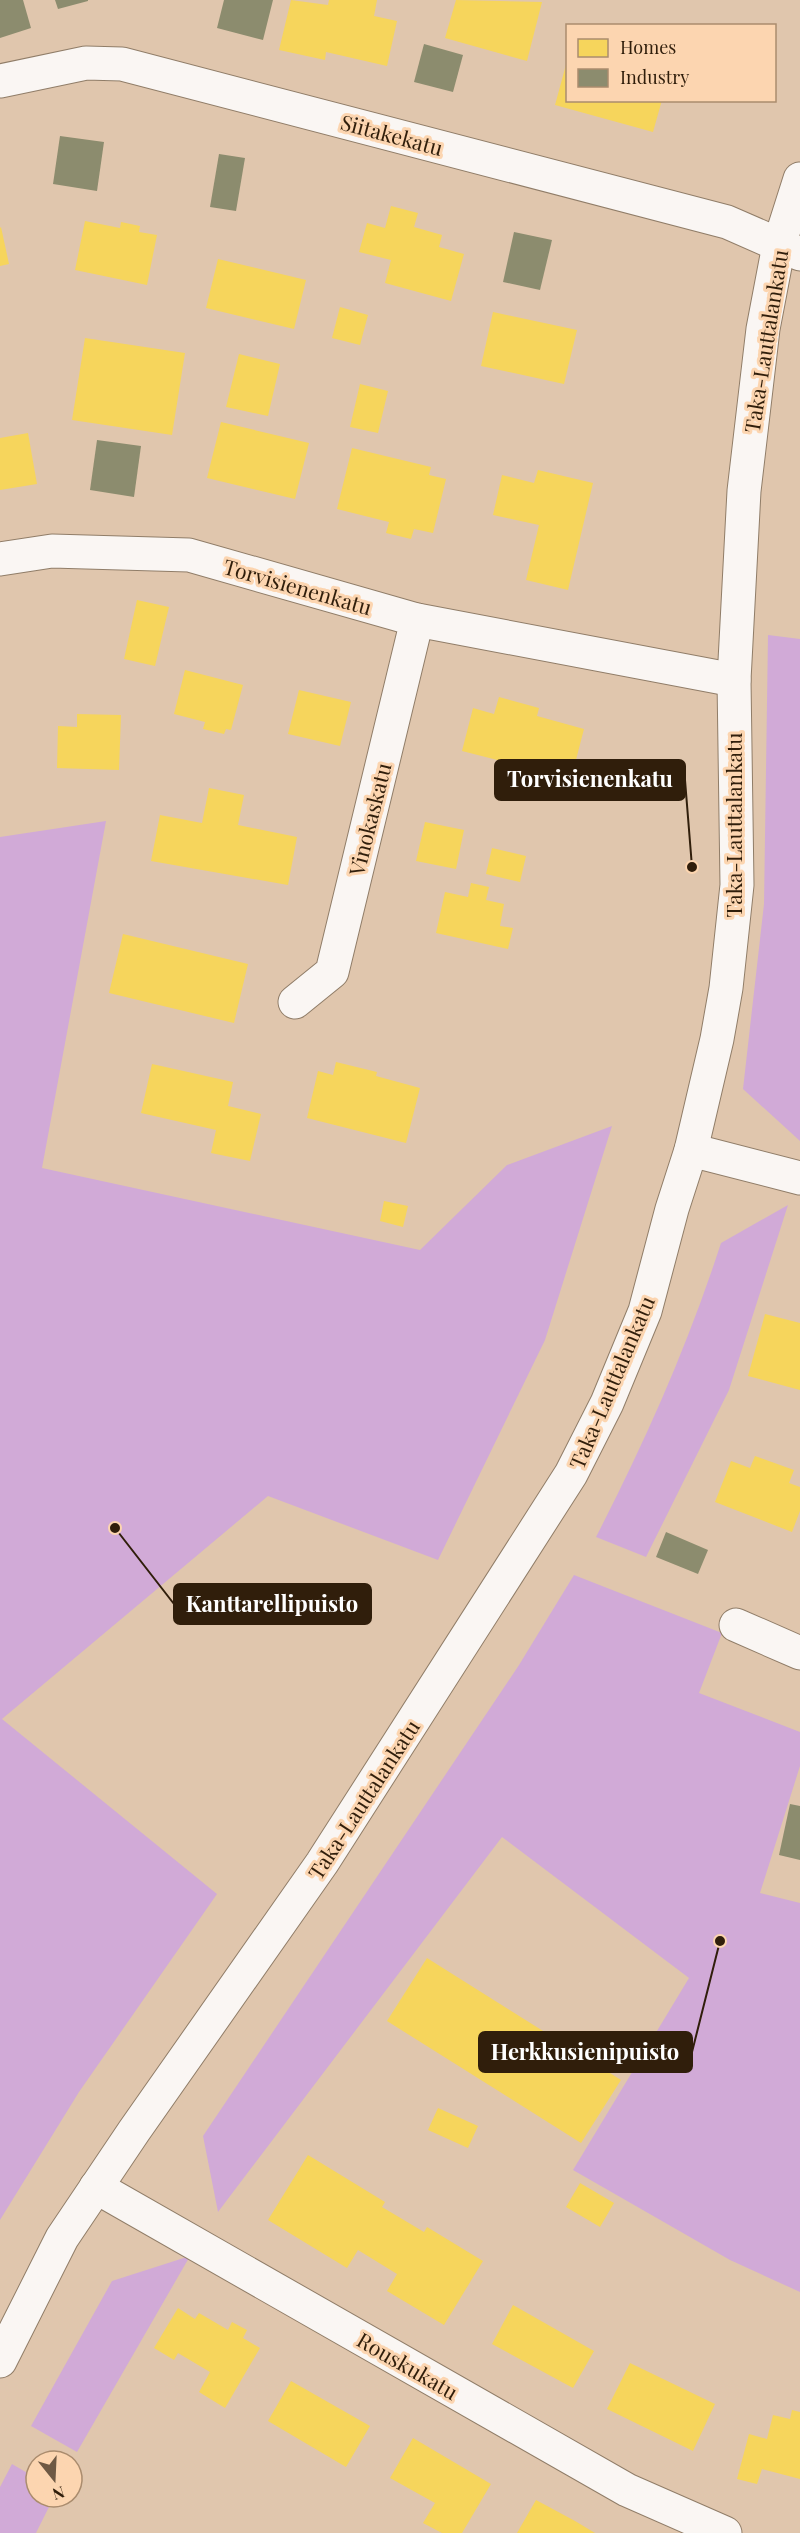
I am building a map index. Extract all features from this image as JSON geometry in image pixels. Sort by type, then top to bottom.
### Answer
[{"type":"street","name":"Siitakekatu","points":[[0,81],[86,63],[122,63],[727,222],[789,250]]},
{"type":"street","name":"Taka-Lauttalankatu","points":[[0,2361],[62,2238],[322,1863],[572,1474],[607,1403],[645,1311],[672,1209],[691,1150],[724,998],[737,885],[734,680],[744,491],[763,329],[789,250],[800,179]]},
{"type":"street","name":"Torvisienenkatu","points":[[0,559],[52,551],[189,555],[417,620],[734,680]]},
{"type":"street","name":"Vinokaskatu","points":[[295,1002],[332,972],[417,620]]},
{"type":"street","points":[[691,1150],[800,1178]]},
{"type":"street","points":[[736,1625],[800,1653]]},
{"type":"street","name":"Rouskukatu","points":[[96,2187],[627,2490],[724,2533]]},
{"type":"shaded area","points":[[768,635],[800,639],[800,1141],[743,1089],[764,904]]},
{"type":"shaded area","points":[[106,821],[42,1168],[420,1250],[507,1165],[612,1126],[545,1340],[438,1560],[268,1496],[2,1719],[217,1894],[79,2092],[0,2220],[0,837]]},
{"type":"shaded area","points":[[788,1205],[729,1390],[646,1557],[596,1537],[632,1465],[664,1393],[721,1243]]},
{"type":"shaded area","points":[[574,1575],[722,1633],[699,1693],[800,1732],[800,1766],[760,1893],[800,1903],[800,2292],[730,2260],[573,2170],[689,1978],[502,1837],[218,2212],[203,2136],[519,1665]]},
{"type":"shaded area","points":[[190,2256],[79,2449],[72,2449],[31,2426],[112,2281]]},
{"type":"shaded area","points":[[12,2464],[24,2471],[24,2509],[48,2509],[36,2533],[0,2533],[0,2487]]},
{"type":"building: Homes","points":[[291,0],[328,5],[329,0],[377,0],[374,16],[397,21],[387,66],[326,52],[325,60],[279,50]]},
{"type":"building: Homes","points":[[456,0],[542,2],[527,61],[445,38]]},
{"type":"building: Homes","points":[[566,65],[566,102],[661,102],[653,132],[555,105]]},
{"type":"building: Homes","points":[[391,206],[418,213],[414,227],[442,235],[439,247],[464,254],[451,301],[385,283],[391,260],[359,252],[367,223],[385,228]]},
{"type":"building: Homes","points":[[85,221],[120,228],[121,222],[140,226],[139,232],[157,235],[147,285],[75,270]]},
{"type":"building: Homes","points":[[0,228],[9,264],[0,266]]},
{"type":"building: Homes","points":[[218,259],[306,280],[294,329],[206,308]]},
{"type":"building: Homes","points":[[340,307],[368,315],[360,345],[332,338]]},
{"type":"building: Homes","points":[[493,312],[577,330],[564,384],[481,366]]},
{"type":"building: Homes","points":[[85,338],[185,353],[172,435],[72,420]]},
{"type":"building: Homes","points":[[239,354],[280,364],[268,416],[226,407]]},
{"type":"building: Homes","points":[[360,384],[388,391],[378,433],[350,427]]},
{"type":"building: Homes","points":[[221,422],[309,443],[295,499],[207,478]]},
{"type":"building: Homes","points":[[28,433],[37,484],[0,490],[0,438]]},
{"type":"building: Homes","points":[[352,448],[431,467],[429,475],[446,479],[433,533],[414,529],[411,539],[386,533],[389,522],[337,509]]},
{"type":"building: Homes","points":[[538,470],[593,483],[568,590],[526,580],[539,525],[493,515],[502,475],[534,483]]},
{"type":"building: Homes","points":[[137,600],[169,607],[155,666],[124,659]]},
{"type":"building: Homes","points":[[185,670],[243,685],[231,730],[226,729],[224,734],[203,729],[205,722],[174,714]]},
{"type":"building: Homes","points":[[299,690],[351,702],[340,746],[288,734]]},
{"type":"building: Homes","points":[[499,697],[539,708],[537,716],[584,729],[571,779],[462,751],[473,708],[494,714]]},
{"type":"building: Homes","points":[[77,714],[121,715],[119,770],[57,768],[58,726],[77,727]]},
{"type":"building: Homes","points":[[209,788],[244,795],[238,825],[297,837],[288,885],[151,861],[160,815],[202,823]]},
{"type":"building: Homes","points":[[425,822],[464,830],[456,869],[416,861]]},
{"type":"building: Homes","points":[[492,848],[526,856],[520,882],[486,874]]},
{"type":"building: Homes","points":[[471,883],[489,887],[486,900],[504,904],[500,926],[513,928],[508,949],[436,933],[445,892],[468,897]]},
{"type":"building: Homes","points":[[123,934],[248,964],[234,1023],[109,993]]},
{"type":"building: Homes","points":[[336,1062],[377,1072],[376,1076],[420,1088],[406,1143],[307,1118],[318,1071],[333,1075]]},
{"type":"building: Homes","points":[[152,1064],[233,1082],[228,1106],[261,1114],[250,1161],[211,1153],[216,1130],[141,1113]]},
{"type":"building: Homes","points":[[384,1201],[408,1206],[403,1227],[380,1221]]},
{"type":"building: Homes","points":[[765,1314],[800,1323],[800,1390],[748,1376]]},
{"type":"building: Homes","points":[[755,1456],[794,1470],[789,1483],[800,1487],[800,1511],[792,1532],[715,1502],[731,1461],[750,1468]]},
{"type":"building: Homes","points":[[427,1958],[621,2080],[581,2143],[387,2021]]},
{"type":"building: Homes","points":[[438,2108],[478,2126],[468,2148],[428,2130]]},
{"type":"building: Homes","points":[[308,2155],[385,2202],[382,2207],[424,2232],[427,2227],[483,2261],[444,2325],[387,2291],[397,2274],[358,2250],[347,2268],[268,2220]]},
{"type":"building: Homes","points":[[580,2183],[614,2203],[600,2227],[566,2207]]},
{"type":"building: Homes","points":[[513,2305],[594,2351],[573,2388],[492,2344]]},
{"type":"building: Homes","points":[[178,2308],[195,2319],[199,2313],[228,2330],[232,2322],[247,2330],[243,2338],[260,2348],[225,2408],[199,2392],[210,2372],[178,2353],[174,2360],[154,2348]]},
{"type":"building: Homes","points":[[630,2363],[715,2404],[693,2451],[607,2409]]},
{"type":"building: Homes","points":[[291,2381],[370,2426],[346,2467],[268,2421]]},
{"type":"building: Homes","points":[[792,2410],[800,2412],[800,2479],[762,2469],[757,2484],[737,2479],[749,2434],[767,2439],[773,2415],[790,2419]]},
{"type":"building: Homes","points":[[413,2438],[491,2484],[462,2533],[442,2533],[423,2523],[435,2503],[390,2478]]},
{"type":"building: Homes","points":[[536,2500],[575,2521],[595,2533],[517,2533]]},
{"type":"building: Industry","points":[[0,0],[23,0],[31,28],[0,38]]},
{"type":"building: Industry","points":[[55,0],[88,0],[88,1],[58,9]]},
{"type":"building: Industry","points":[[224,0],[273,0],[263,40],[217,28]]},
{"type":"building: Industry","points":[[424,44],[463,55],[453,92],[414,82]]},
{"type":"building: Industry","points":[[60,136],[104,142],[97,191],[53,184]]},
{"type":"building: Industry","points":[[219,154],[245,158],[236,211],[210,207]]},
{"type":"building: Industry","points":[[514,232],[552,240],[540,290],[503,282]]},
{"type":"building: Industry","points":[[97,440],[141,446],[134,497],[90,490]]},
{"type":"building: Industry","points":[[666,1532],[708,1550],[698,1574],[656,1557]]},
{"type":"building: Industry","points":[[790,1804],[800,1806],[800,1860],[779,1855]]},
{"type":"place","name":"Torvisienenkatu","points":[[692,867]]},
{"type":"place","name":"Kanttarellipuisto","points":[[115,1528]]},
{"type":"place","name":"Herkkusienipuisto","points":[[720,1941]]}]
